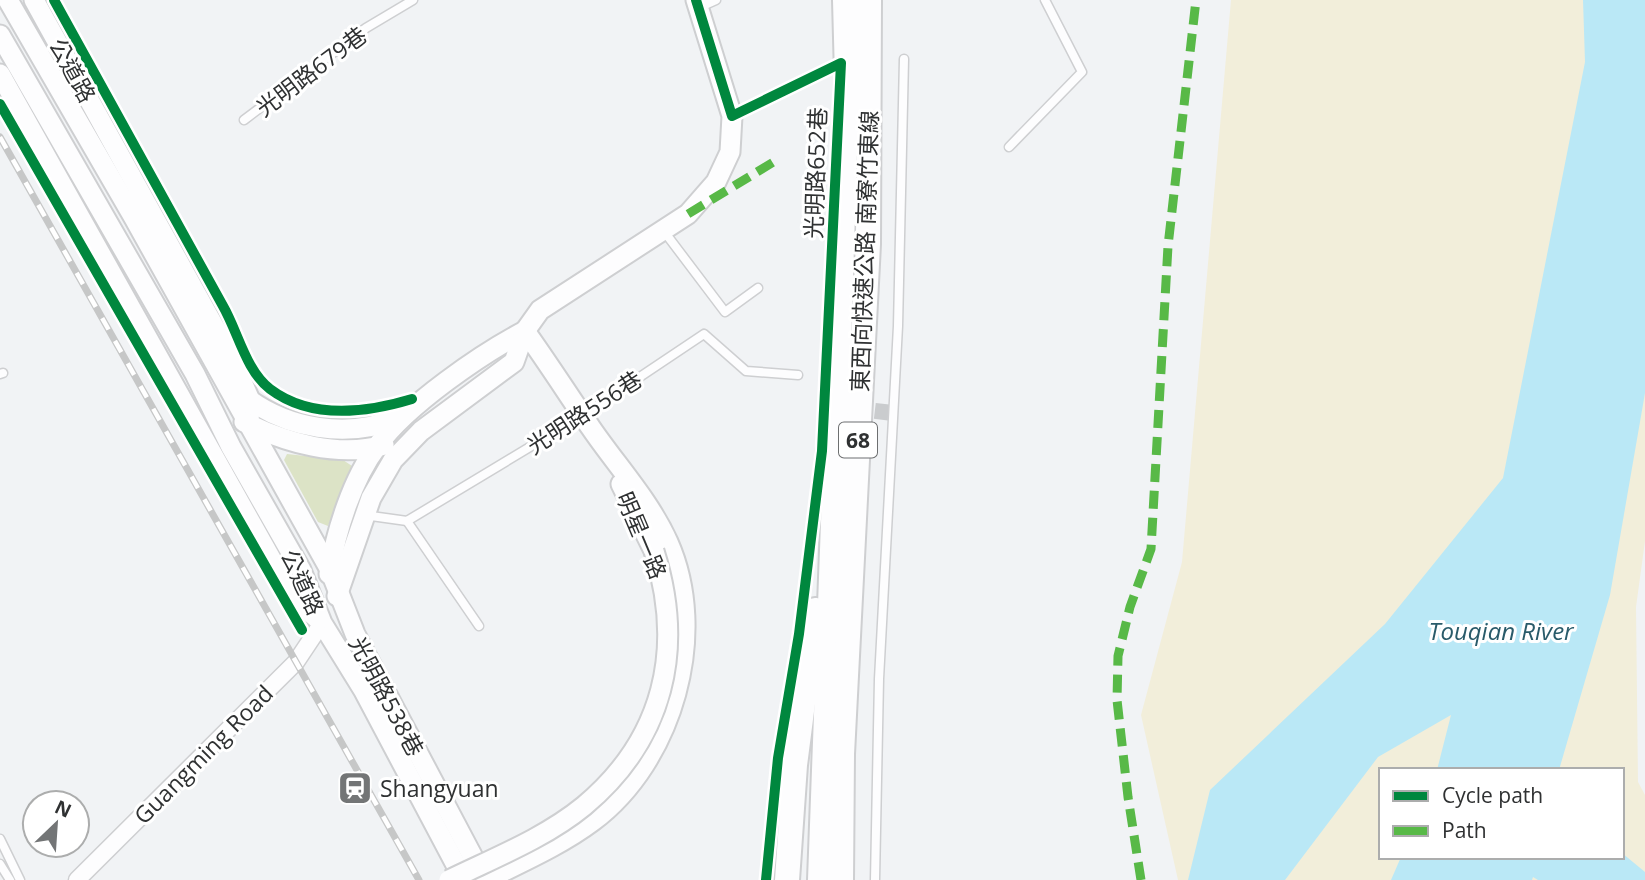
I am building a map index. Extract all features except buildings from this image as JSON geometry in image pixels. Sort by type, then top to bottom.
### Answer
[{"type":"highway","name":"東西向快速公路 南寮竹東線","points":[[820,880],[847,76],[845,0]]},
{"type":"highway","name":"東西向快速公路 南寮竹東線","points":[[841,880],[842,754],[868,244],[869,0]]},
{"type":"highway","points":[[790,880],[794,765],[832,502]]},
{"type":"street","name":"公道路","points":[[8,0],[249,424],[334,582]]},
{"type":"street","name":"公道路","points":[[34,0],[230,355],[250,400],[249,424]]},
{"type":"street","name":"Guangming Road","points":[[77,880],[306,652],[322,623],[334,582],[364,515],[393,460],[421,430],[514,362],[525,331],[540,310],[688,214],[716,182],[730,152],[732,116],[697,4]]},
{"type":"street","name":"公道路","points":[[0,34],[195,374],[300,570],[322,623]]},
{"type":"street","name":"公道路","points":[[0,74],[293,598],[322,623]]},
{"type":"street","points":[[153,254],[171,245]]},
{"type":"street","name":"Guangming Road","points":[[334,582],[343,519],[376,447],[418,406],[500,344],[525,331]]},
{"type":"street","name":"明星一路","points":[[486,880],[564,840],[595,820],[622,793],[645,764],[665,725],[678,685],[684,653],[685,616],[662,548],[587,422],[525,331]]},
{"type":"street","name":"公道路","points":[[213,364],[250,400],[305,425],[339,430],[377,427],[418,406]]},
{"type":"street","points":[[176,385],[249,424],[319,447],[376,447],[421,430]]},
{"type":"street","name":"明星一路","points":[[449,880],[556,826],[611,781],[632,754],[654,707],[668,649],[669,615],[662,548]]},
{"type":"street","name":"光明路538巷","points":[[334,582],[367,658],[486,880]]},
{"type":"street","name":"光明路538巷","points":[[322,623],[364,691],[464,880]]},
{"type":"lane","name":"光明路679巷","points":[[244,120],[366,28],[413,0]]},
{"type":"lane","points":[[697,4],[716,0]]},
{"type":"lane","points":[[1009,147],[1082,72],[1045,0]]},
{"type":"lane","points":[[875,880],[879,679],[898,326],[904,59]]},
{"type":"lane","name":"光明路652巷","points":[[732,116],[841,63],[824,405],[812,535],[778,758],[766,880]]},
{"type":"lane","points":[[663,230],[725,312],[758,288]]},
{"type":"lane","name":"光明路556巷","points":[[407,521],[587,422],[704,334],[746,371],[798,375]]},
{"type":"lane","points":[[364,515],[407,521],[479,626]]},
{"type":"lane","points":[[0,839],[20,880]]},
{"type":"lane","points":[[0,864],[10,880]]},
{"type":"green space","points":[[287,454],[343,460],[352,466],[328,526],[318,522],[284,460]]},
{"type":"sand","points":[[1231,0],[1645,0],[1645,541],[1636,607],[1638,782],[1645,795],[1645,880],[1178,880],[1141,715],[1182,562]]},
{"type":"water","name":"Touqian River","points":[[1583,0],[1645,0],[1645,393],[1610,595],[1560,768],[1438,768],[1451,715],[1378,757],[1285,880],[1188,880],[1210,790],[1385,624],[1503,478],[1585,62]]},
{"type":"water","points":[[1624,855],[1645,872],[1645,880],[1538,880],[1533,877],[1532,880],[1391,880],[1400,859],[1624,859]]},
{"type":"tunnel","points":[[851,408],[893,413]]},
{"type":"railway","points":[[0,137],[419,880]]},
{"type":"marked path","points":[[1141,880],[1117,700],[1118,656],[1130,607],[1151,549],[1168,246],[1196,0]]},
{"type":"marked path","points":[[688,214],[780,158]]},
{"type":"cycle path","points":[[54,0],[223,306],[249,362],[262,381],[286,399],[321,409],[358,410],[412,399]]},
{"type":"cycle path","points":[[696,0],[732,116],[841,63],[822,451],[799,634],[778,758],[766,880]]},
{"type":"cycle path","points":[[0,104],[302,630]]},
{"type":"place","name":"Shangyuan","points":[[355,788]]}]
